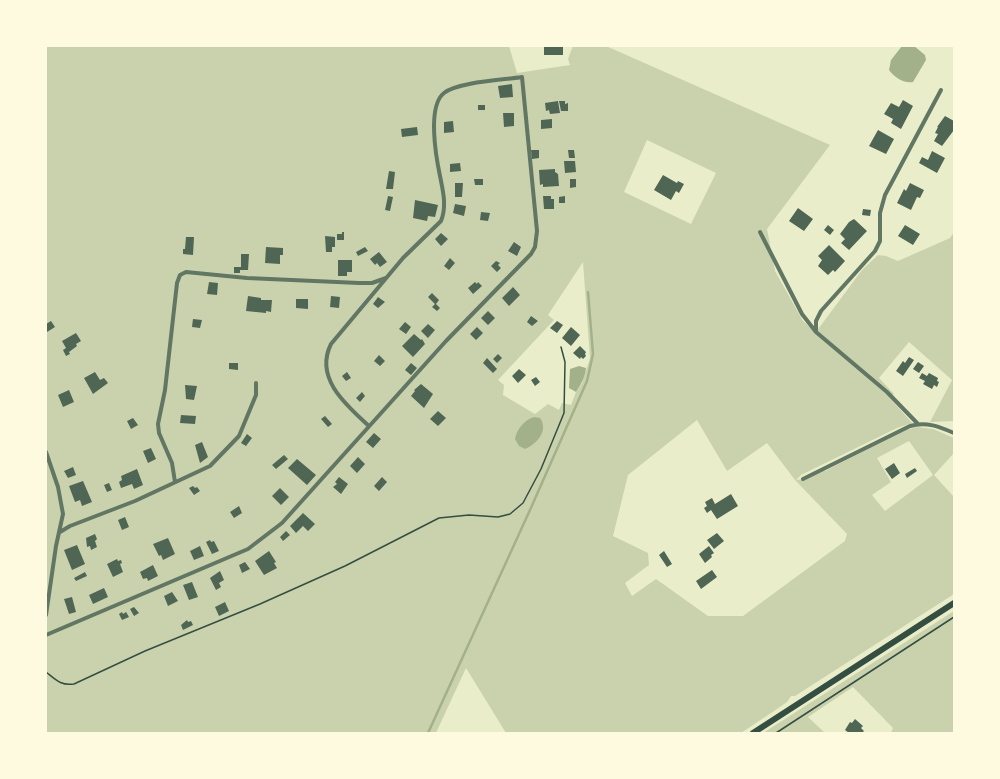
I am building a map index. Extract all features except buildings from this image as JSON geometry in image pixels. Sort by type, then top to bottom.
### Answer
[{"type":"main road","points":[[753,733],[954,603]]},
{"type":"street","points":[[46,635],[248,549],[282,523],[446,341],[531,254],[535,247],[536,231],[522,77],[462,85],[444,92],[436,103],[434,125],[438,165],[445,205],[444,214],[440,221],[386,278],[331,344],[325,359],[328,376],[343,402],[369,426]]},
{"type":"street","points":[[816,332],[816,321],[821,312],[875,251],[880,241],[880,213],[885,195],[941,90]]},
{"type":"street","points":[[760,232],[802,314],[816,332],[887,392],[918,424]]},
{"type":"street","points":[[176,482],[174,467],[159,433],[158,424],[165,390],[177,284],[180,275],[186,272],[247,278],[359,283],[372,283],[386,278]]},
{"type":"street","points":[[60,532],[70,526],[135,501],[210,466],[234,442],[245,425],[256,395],[256,383]]},
{"type":"street","points":[[803,479],[898,431],[918,424],[941,427],[954,433]]},
{"type":"street","points":[[46,452],[62,501],[63,514],[56,546],[46,615]]},
{"type":"path","points":[[46,672],[60,684],[74,684],[145,651],[338,570],[439,518],[469,515],[498,517],[510,514],[523,503],[541,469],[564,413],[565,362],[561,347]]},
{"type":"path","points":[[776,733],[954,618]]},
{"type":"shaded area","points":[[46,46],[509,46],[517,73],[570,65],[568,59],[573,46],[606,46],[830,145],[767,229],[775,271],[803,321],[816,332],[862,270],[878,255],[886,256],[898,261],[950,238],[954,232],[954,421],[930,422],[952,380],[909,342],[879,378],[894,394],[889,397],[912,423],[897,428],[801,475],[796,480],[803,479],[823,469],[825,471],[902,431],[917,427],[933,429],[954,438],[954,453],[934,475],[954,497],[954,594],[795,696],[791,696],[787,702],[741,733],[506,733],[466,668],[436,733],[46,733]],"holes":[[[647,140],[716,173],[691,224],[624,192]],[[583,262],[590,358],[582,383],[576,392],[571,405],[562,403],[559,410],[548,404],[535,414],[503,395],[504,385],[498,380],[554,320],[548,315]],[[697,420],[727,471],[767,443],[795,480],[847,534],[845,541],[743,616],[708,616],[656,579],[632,596],[625,583],[649,565],[648,553],[613,536],[628,475]],[[909,441],[933,475],[885,511],[872,495],[891,482],[877,458]]]},
{"type":"shaded area","points":[[902,46],[914,46],[925,55],[926,60],[913,82],[906,82],[900,79],[889,70],[891,60]]},
{"type":"shaded area","points":[[579,366],[586,368],[584,378],[576,392],[569,388],[570,369]]},
{"type":"shaded area","points":[[530,418],[540,418],[543,427],[542,432],[534,444],[525,449],[519,446],[515,439],[516,435],[519,428],[524,423]]},
{"type":"shaded area","points":[[954,611],[954,733],[891,733],[893,728],[853,687],[808,717],[825,733],[763,733]]},
{"type":"waterway","points":[[428,733],[587,381],[593,354],[588,292]]}]
